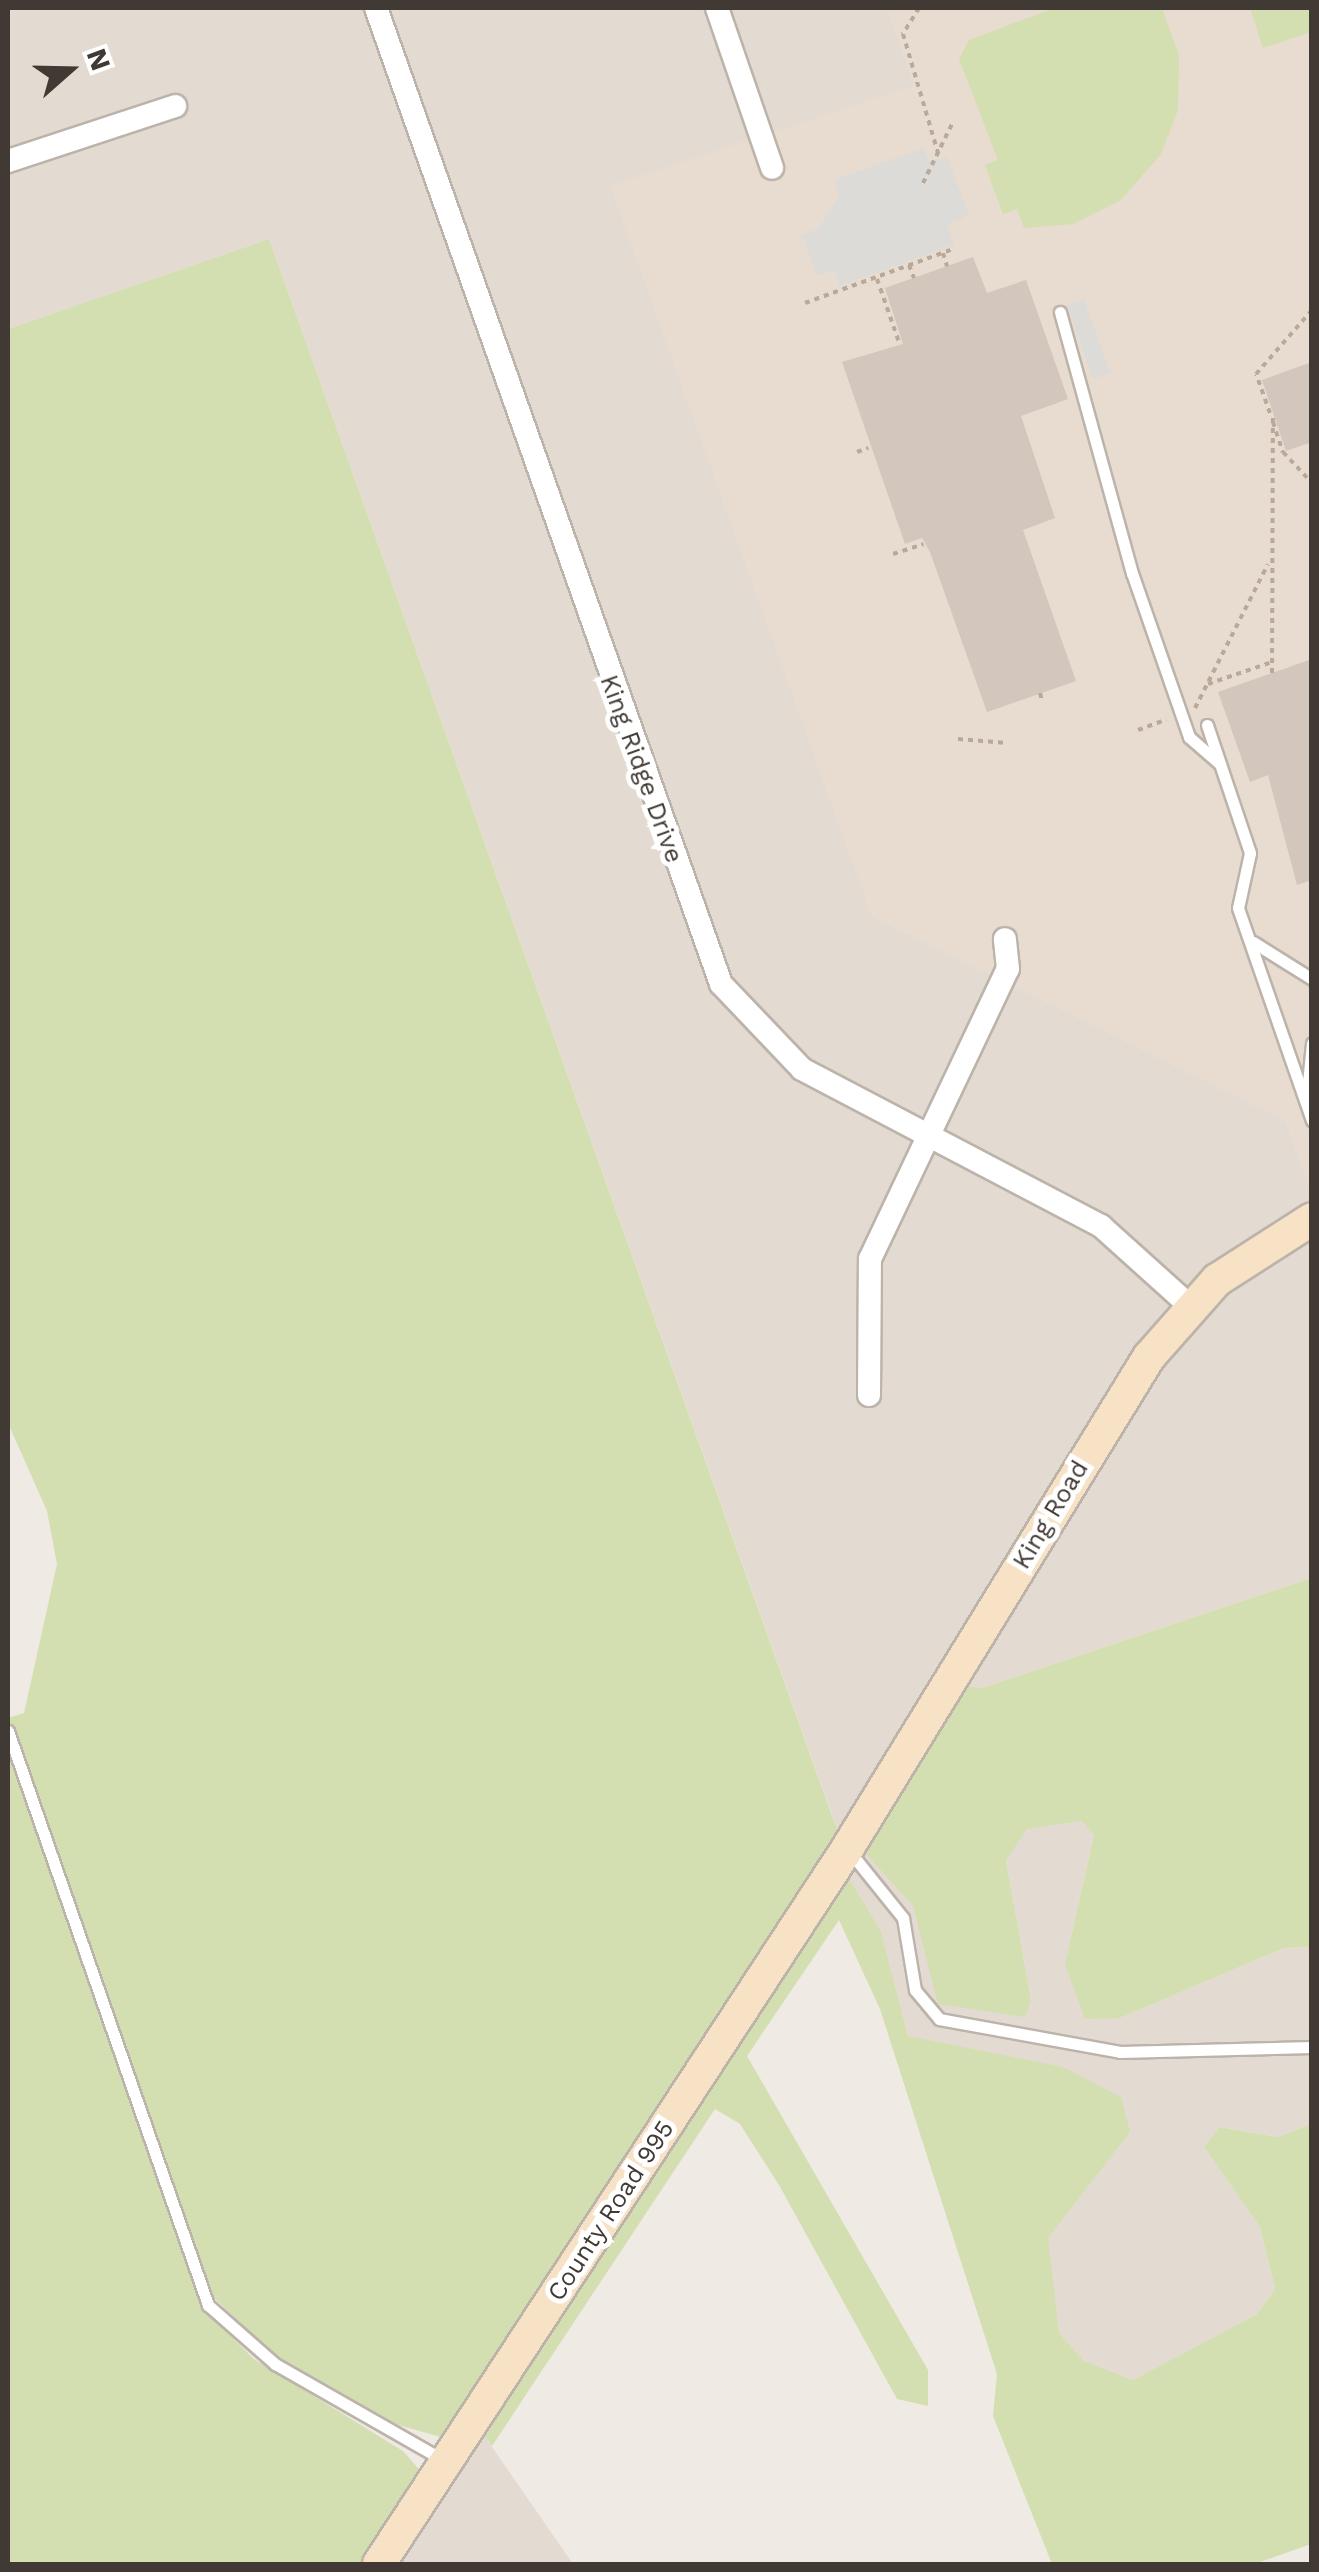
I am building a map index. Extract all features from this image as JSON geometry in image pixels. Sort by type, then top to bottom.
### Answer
[{"type":"street","name":"King Ridge Drive","points":[[376,8],[721,984],[802,1069],[1100,1226],[1190,1306]]},
{"type":"street","points":[[716,8],[772,168]]},
{"type":"street","points":[[8,162],[175,106]]},
{"type":"street","points":[[869,1394],[870,1259],[925,1132],[1008,970],[1005,939]]},
{"type":"street","name":"King Road","points":[[844,1853],[1107,1422],[1190,1306],[1312,1219]]},
{"type":"street","name":"County Road 995","points":[[379,2564],[844,1853]]},
{"type":"lane","points":[[1060,312],[1163,662],[1194,746],[1220,764]]},
{"type":"lane","points":[[1207,725],[1250,853],[1238,908],[1310,1115]]},
{"type":"lane","points":[[1248,936],[1276,964],[1312,980]]},
{"type":"lane","points":[[1310,1115],[1312,1043]]},
{"type":"lane","points":[[8,1731],[208,2305],[276,2364],[447,2462]]},
{"type":"lane","points":[[844,1853],[903,1918],[915,1990],[939,2019],[1120,2052],[1312,2046]]},
{"type":"path","points":[[919,8],[904,34],[938,153]]},
{"type":"path","points":[[923,182],[953,122]]},
{"type":"path","points":[[805,303],[953,249]]},
{"type":"path","points":[[942,253],[947,266]]},
{"type":"path","points":[[909,265],[914,278]]},
{"type":"path","points":[[876,277],[900,345]]},
{"type":"path","points":[[1312,310],[1256,374],[1283,452],[1312,483]]},
{"type":"path","points":[[1272,414],[1272,673]]},
{"type":"path","points":[[857,452],[868,448]]},
{"type":"path","points":[[1270,456],[1283,452]]},
{"type":"path","points":[[893,554],[924,544]]},
{"type":"path","points":[[1194,711],[1270,560]]},
{"type":"path","points":[[1207,685],[1270,664]]},
{"type":"path","points":[[1040,693],[1042,701]]},
{"type":"path","points":[[1138,730],[1166,720]]},
{"type":"path","points":[[958,739],[1007,743]]},
{"type":"shaded area","points":[[8,8],[887,8],[914,84],[871,915],[1286,1121],[1311,1192],[1311,1578],[982,1688],[869,1856],[913,1906],[939,2004],[1031,2000],[1006,1859],[1026,1829],[1083,1821],[1094,1835],[1065,1964],[1120,2018],[1284,1948],[1311,1947],[1311,2124],[1278,2137],[1221,2127],[1204,2147],[1260,2227],[1275,2289],[1257,2314],[1133,2380],[1084,2361],[1059,2333],[1047,2238],[1130,2132],[966,2049],[908,2036],[881,1931],[844,1870],[834,1820],[269,239],[8,329]]},
{"type":"shaded area","points":[[887,8],[1311,8],[1311,1192],[1286,1121],[871,915],[610,186],[914,85]]},
{"type":"shaded area","points":[[924,148],[929,161],[947,157],[969,215],[947,225],[954,245],[840,286],[834,270],[817,276],[802,235],[818,229],[839,196],[834,180]]},
{"type":"shaded area","points":[[1084,299],[1110,373],[1093,379],[1067,305]]},
{"type":"shaded area","points":[[481,2431],[573,2564],[393,2564]]},
{"type":"green space","points":[[1054,8],[1162,8],[1179,55],[1178,110],[1161,154],[1121,200],[1073,224],[1024,228],[1017,209],[1003,214],[985,165],[998,160],[959,59],[969,40]]},
{"type":"green space","points":[[1250,8],[1311,8],[1311,32],[1263,48]]},
{"type":"green space","points":[[269,239],[840,1838],[451,2440],[388,2422],[276,2357],[209,2293],[8,1718],[24,1713],[57,1564],[47,1511],[8,1423],[8,329]]},
{"type":"green space","points":[[1311,1578],[1311,1947],[1284,1948],[1120,2018],[1085,2019],[1065,1964],[1094,1835],[1082,1821],[1027,1829],[1006,1860],[1031,2000],[1025,2017],[938,2004],[913,1906],[859,1846],[959,1686],[982,1688]]},
{"type":"green space","points":[[8,1748],[205,2311],[254,2359],[403,2451],[425,2476],[367,2564],[8,2564]]},
{"type":"green space","points":[[844,1870],[881,1931],[908,2036],[1063,2067],[1121,2097],[1130,2132],[1048,2238],[1059,2333],[1084,2361],[1133,2380],[1257,2314],[1275,2289],[1260,2227],[1204,2147],[1220,2127],[1278,2137],[1311,2124],[1311,2544],[1254,2564],[1052,2564],[993,2416],[997,2374],[880,2009],[839,1920],[747,2056],[928,2370],[928,2406],[897,2399],[779,2185],[740,2124],[715,2109],[492,2446],[481,2431]]},
{"type":"building","points":[[973,257],[987,293],[1026,280],[1068,399],[1021,416],[1055,518],[1023,530],[1076,681],[987,712],[930,552],[922,538],[905,544],[842,362],[903,344],[885,288]]},
{"type":"building","points":[[1312,362],[1312,442],[1286,451],[1262,380]]},
{"type":"building","points":[[1312,659],[1312,880],[1297,885],[1268,775],[1250,782],[1218,692]]}]
